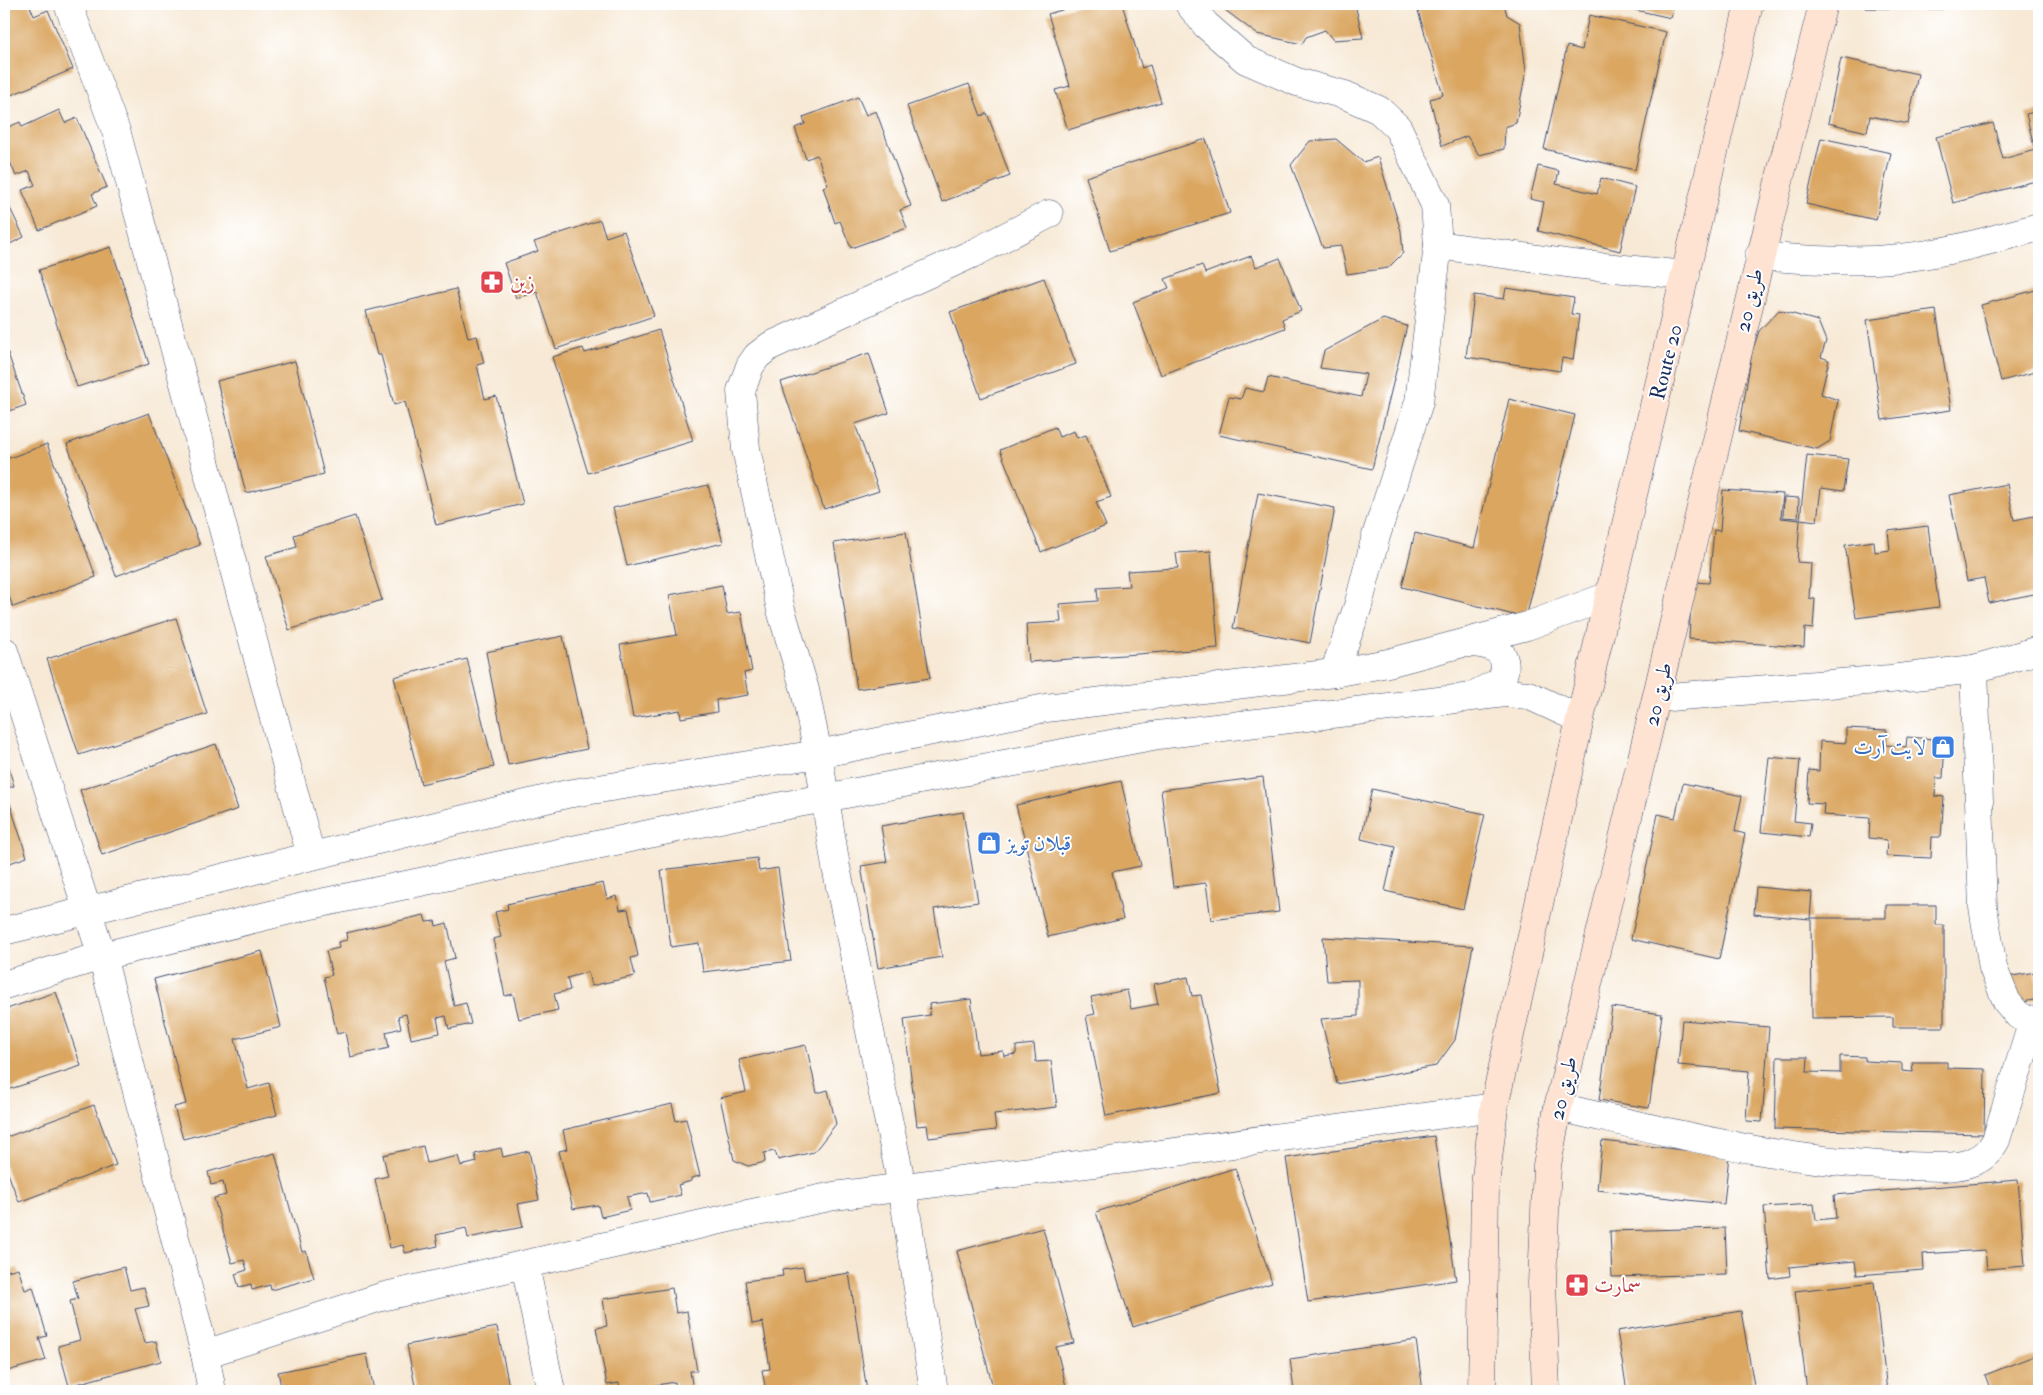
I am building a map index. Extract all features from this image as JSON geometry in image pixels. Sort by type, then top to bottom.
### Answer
[{"type":"main road","name":"Route 20","points":[[1580,719],[1749,4]]},
{"type":"main road","name":"طريق 20","points":[[1546,1391],[1542,1283],[1547,1165],[1558,1107],[1657,698],[1759,256],[1823,4]]},
{"type":"main road","points":[[1482,1391],[1484,1186],[1494,1107],[1580,719]]},
{"type":"street","points":[[68,4],[117,134],[311,856]]},
{"type":"street","points":[[1189,4],[1206,25],[1246,60],[1297,82],[1345,96],[1379,110],[1398,128],[1435,205],[1438,245],[1419,402],[1376,536],[1358,606],[1334,673]]},
{"type":"street","points":[[934,1391],[902,1186],[854,965],[836,867],[826,798],[805,690],[781,610],[746,449],[741,391],[746,374],[757,356],[770,346],[976,252],[1049,214]]},
{"type":"street","points":[[1759,256],[1832,261],[1901,258],[1967,246],[2039,227]]},
{"type":"street","points":[[1438,245],[1573,264],[1686,275]]},
{"type":"street","points":[[4,931],[567,794],[818,754],[1046,708],[1334,673],[1388,663],[1527,626],[1609,596]]},
{"type":"street","points":[[1464,642],[1486,643],[1493,646],[1503,657],[1505,665],[1501,680],[1491,687],[1468,697]]},
{"type":"street","points":[[1657,698],[1890,679],[1974,669],[2039,650]]},
{"type":"street","points":[[4,651],[102,956],[205,1354],[212,1391]]},
{"type":"street","points":[[1558,1107],[1699,1139],[1802,1158],[1861,1165],[1964,1165],[1982,1158],[1990,1150],[1996,1140],[2036,1025],[2018,1015],[2007,1002],[1992,959],[1983,907],[1974,669]]},
{"type":"street","points":[[4,986],[102,956],[311,905],[826,798],[1158,735],[1505,693],[1528,695],[1580,719]]},
{"type":"street","points":[[205,1354],[381,1297],[732,1217],[834,1196],[1142,1157],[1494,1107]]},
{"type":"street","points":[[525,1265],[551,1391]]},
{"type":"building","points":[[4,4],[29,4],[34,16],[48,10],[73,69],[4,98]]},
{"type":"building","points":[[1082,4],[1122,4],[1142,68],[1150,65],[1161,102],[1068,130],[1055,90],[1070,86],[1048,14]]},
{"type":"building","points":[[1217,4],[1355,4],[1363,38],[1333,40],[1325,30],[1306,37],[1302,44],[1257,34]]},
{"type":"building","points":[[1416,4],[1504,4],[1507,15],[1520,23],[1526,71],[1516,123],[1505,127],[1504,149],[1479,155],[1467,136],[1442,146],[1430,99],[1443,95]]},
{"type":"building","points":[[1609,4],[1674,4],[1671,18]]},
{"type":"building","points":[[1864,4],[1943,4],[1943,9],[1865,8]]},
{"type":"building","points":[[1589,15],[1666,32],[1635,170],[1544,149],[1567,46],[1582,50]]},
{"type":"building","points":[[1841,58],[1918,74],[1908,124],[1870,116],[1867,132],[1828,123]]},
{"type":"building","points":[[969,84],[981,116],[987,113],[1010,176],[942,202],[907,106]]},
{"type":"building","points":[[858,97],[866,115],[876,111],[911,206],[900,210],[907,228],[851,248],[840,221],[835,223],[823,187],[828,185],[817,155],[806,159],[795,128],[805,124],[803,117]]},
{"type":"building","points":[[59,110],[65,123],[77,118],[107,187],[92,194],[97,206],[39,230],[22,190],[35,185],[29,171],[16,176],[4,148],[4,129],[20,122],[22,127]]},
{"type":"building","points":[[2039,111],[2039,180],[1953,203],[1936,137],[1993,123],[2003,159],[2035,150],[2026,114]]},
{"type":"building","points":[[1821,138],[1891,153],[1876,220],[1806,204]]},
{"type":"building","points":[[1206,139],[1230,213],[1110,251],[1086,177]]},
{"type":"building","points":[[1336,139],[1363,162],[1378,157],[1401,231],[1403,253],[1388,268],[1347,274],[1341,246],[1323,248],[1291,165],[1310,141]]},
{"type":"building","points":[[1538,166],[1559,171],[1556,184],[1597,194],[1601,178],[1635,187],[1620,251],[1538,231],[1544,202],[1530,199]]},
{"type":"building","points":[[7,202],[24,237],[4,247],[4,204]]},
{"type":"building","points":[[600,220],[606,237],[624,231],[654,316],[556,349],[537,292],[516,298],[504,263],[538,251],[534,242]]},
{"type":"building","points":[[111,247],[149,364],[77,387],[39,270]]},
{"type":"building","points":[[1251,256],[1256,267],[1280,258],[1301,311],[1282,319],[1285,328],[1161,375],[1133,302],[1169,288],[1165,279],[1202,265],[1205,273]]},
{"type":"building","points":[[1044,278],[1076,364],[981,398],[950,312]]},
{"type":"building","points":[[1506,288],[1574,298],[1571,314],[1579,315],[1573,360],[1562,358],[1560,371],[1466,357],[1474,295],[1504,299]]},
{"type":"building","points":[[456,289],[468,338],[477,336],[484,363],[477,365],[485,399],[496,396],[523,504],[436,525],[405,402],[394,405],[381,355],[377,355],[366,311]]},
{"type":"building","points":[[2039,289],[2039,371],[2001,381],[1981,305]]},
{"type":"building","points":[[1779,310],[1818,321],[1826,341],[1821,357],[1829,360],[1821,394],[1838,400],[1830,441],[1817,449],[1739,431],[1752,352],[1759,331]]},
{"type":"building","points":[[1936,310],[1951,410],[1882,420],[1867,320]]},
{"type":"building","points":[[1383,319],[1407,326],[1372,469],[1219,435],[1229,397],[1241,399],[1245,388],[1264,392],[1268,377],[1361,397],[1366,374],[1320,368],[1324,351]]},
{"type":"building","points":[[659,330],[693,441],[588,473],[552,357],[583,348],[585,353]]},
{"type":"building","points":[[4,342],[26,405],[4,413]]},
{"type":"building","points":[[869,353],[889,413],[855,424],[879,491],[824,509],[781,382]]},
{"type":"building","points":[[295,361],[324,474],[246,493],[217,381]]},
{"type":"building","points":[[1509,399],[1575,415],[1526,618],[1402,587],[1415,533],[1474,548]]},
{"type":"building","points":[[149,413],[200,545],[116,576],[67,444]]},
{"type":"building","points":[[1055,427],[1059,437],[1074,431],[1077,438],[1086,435],[1111,497],[1096,502],[1106,526],[1041,552],[1000,450]]},
{"type":"building","points":[[47,444],[96,577],[13,607],[4,583],[4,460]]},
{"type":"building","points":[[1807,455],[1848,459],[1843,491],[1821,488],[1817,521],[1800,519]]},
{"type":"building","points":[[2007,484],[2014,520],[2039,515],[2039,593],[1989,603],[1984,578],[1967,581],[1949,495]]},
{"type":"building","points":[[708,485],[723,543],[627,566],[613,508]]},
{"type":"building","points":[[1723,490],[1783,494],[1781,518],[1800,520],[1797,562],[1811,563],[1809,598],[1815,599],[1813,629],[1805,628],[1804,647],[1689,639],[1692,582],[1709,583],[1714,530],[1720,531]]},
{"type":"building","points":[[1258,493],[1335,508],[1310,643],[1233,628]]},
{"type":"building","points":[[1784,497],[1799,498],[1798,518],[1783,517]]},
{"type":"building","points":[[355,516],[382,600],[289,630],[266,556],[297,547],[294,535]]},
{"type":"building","points":[[1928,526],[1939,607],[1856,618],[1845,545],[1874,541],[1875,552],[1890,550],[1888,531]]},
{"type":"building","points":[[906,532],[930,678],[857,689],[834,543]]},
{"type":"building","points":[[1211,551],[1218,648],[1029,662],[1026,624],[1061,622],[1059,604],[1098,601],[1097,588],[1129,586],[1127,571],[1178,568],[1176,553]]},
{"type":"building","points":[[722,585],[727,614],[741,612],[752,671],[744,673],[748,695],[716,700],[717,712],[681,718],[680,710],[633,718],[620,645],[677,635],[669,595]]},
{"type":"building","points":[[176,618],[207,714],[79,755],[47,659]]},
{"type":"building","points":[[563,636],[587,749],[508,765],[486,652]]},
{"type":"building","points":[[467,659],[494,767],[421,784],[394,677]]},
{"type":"building","points":[[1846,728],[1887,730],[1886,745],[1906,747],[1907,737],[1945,740],[1943,778],[1936,778],[1935,796],[1944,797],[1941,837],[1932,837],[1931,858],[1886,856],[1887,840],[1869,838],[1870,818],[1823,815],[1824,804],[1807,803],[1809,770],[1819,771],[1820,741],[1846,743]]},
{"type":"building","points":[[216,744],[238,809],[102,855],[80,790]]},
{"type":"building","points":[[4,752],[14,786],[4,789]]},
{"type":"building","points":[[1769,757],[1800,760],[1794,821],[1811,823],[1809,837],[1761,832]]},
{"type":"building","points":[[1263,777],[1279,912],[1211,920],[1206,883],[1173,887],[1161,790]]},
{"type":"building","points":[[1121,781],[1141,866],[1112,872],[1123,919],[1048,937],[1016,805]]},
{"type":"building","points":[[1683,783],[1742,796],[1735,831],[1745,834],[1719,959],[1631,939],[1658,814],[1675,818]]},
{"type":"building","points":[[1372,789],[1485,814],[1463,909],[1385,891],[1395,847],[1361,839]]},
{"type":"building","points":[[7,795],[27,857],[4,865],[4,796]]},
{"type":"building","points":[[963,812],[978,902],[934,909],[942,957],[878,968],[861,866],[887,862],[881,826]]},
{"type":"building","points":[[757,858],[759,871],[778,868],[791,961],[703,972],[699,943],[671,947],[661,870]]},
{"type":"building","points":[[603,883],[607,899],[617,896],[620,910],[628,909],[638,956],[631,958],[635,976],[591,986],[588,972],[567,978],[570,990],[554,994],[558,1010],[519,1019],[513,994],[505,996],[493,939],[501,937],[495,912],[508,909],[507,904]]},
{"type":"building","points":[[1756,887],[1812,892],[1810,919],[1754,914]]},
{"type":"building","points":[[1886,905],[1936,905],[1936,925],[1944,925],[1944,1027],[1893,1027],[1893,1017],[1812,1018],[1811,918],[1886,918]]},
{"type":"building","points":[[424,915],[426,922],[435,921],[436,926],[447,923],[455,958],[444,961],[454,1006],[466,1003],[471,1024],[449,1029],[446,1016],[437,1018],[440,1033],[411,1039],[406,1014],[398,1016],[401,1028],[386,1032],[389,1048],[350,1057],[345,1032],[337,1034],[324,977],[332,975],[326,951],[339,948],[338,942],[347,940],[346,933]]},
{"type":"building","points":[[1323,937],[1473,946],[1455,1040],[1436,1066],[1337,1084],[1321,1019],[1358,1016],[1358,980],[1327,981]]},
{"type":"building","points":[[262,951],[281,1027],[235,1039],[248,1089],[269,1083],[277,1115],[183,1139],[174,1107],[186,1104],[154,979]]},
{"type":"building","points":[[2035,972],[2039,999],[2012,1004],[2007,977]]},
{"type":"building","points":[[1188,977],[1192,996],[1201,995],[1221,1093],[1106,1116],[1086,1016],[1095,1014],[1091,997],[1127,990],[1131,1009],[1158,1004],[1154,984]]},
{"type":"building","points":[[56,992],[81,1066],[4,1091],[4,1010]]},
{"type":"building","points":[[971,999],[978,1054],[1003,1051],[1004,1056],[1016,1054],[1016,1046],[1034,1044],[1036,1062],[1051,1061],[1057,1107],[994,1114],[996,1130],[929,1138],[927,1125],[917,1126],[904,1019],[930,1015],[929,1004]]},
{"type":"building","points":[[1612,1007],[1662,1014],[1649,1108],[1599,1100]]},
{"type":"building","points":[[1682,1020],[1769,1027],[1762,1122],[1746,1121],[1749,1071],[1678,1065]]},
{"type":"building","points":[[806,1045],[817,1093],[828,1090],[836,1124],[814,1152],[778,1160],[775,1151],[764,1153],[765,1162],[748,1166],[734,1160],[720,1098],[746,1092],[739,1060]]},
{"type":"building","points":[[1840,1056],[1865,1057],[1865,1061],[1902,1063],[1902,1071],[1913,1072],[1912,1062],[1947,1062],[1947,1068],[1985,1069],[1984,1134],[1775,1129],[1777,1057],[1808,1057],[1807,1072],[1840,1073]]},
{"type":"building","points":[[672,1104],[676,1121],[686,1119],[700,1176],[691,1178],[691,1181],[678,1185],[681,1195],[650,1202],[648,1193],[627,1197],[630,1210],[601,1217],[598,1205],[573,1209],[559,1151],[567,1149],[563,1130]]},
{"type":"building","points":[[94,1105],[116,1165],[19,1202],[4,1163],[4,1138]]},
{"type":"building","points":[[1434,1136],[1456,1280],[1308,1302],[1286,1158]]},
{"type":"building","points":[[1602,1141],[1729,1155],[1724,1204],[1597,1190]]},
{"type":"building","points":[[423,1146],[427,1163],[458,1156],[461,1166],[477,1162],[475,1154],[501,1148],[503,1157],[529,1151],[539,1200],[518,1204],[523,1227],[468,1238],[466,1228],[436,1235],[438,1246],[405,1253],[403,1245],[390,1248],[375,1179],[388,1176],[383,1155]]},
{"type":"building","points":[[275,1153],[302,1252],[306,1251],[314,1278],[271,1290],[270,1285],[252,1290],[251,1284],[239,1287],[235,1274],[247,1270],[244,1260],[232,1263],[214,1198],[226,1195],[223,1182],[211,1185],[208,1172]]},
{"type":"building","points":[[1235,1168],[1272,1283],[1133,1327],[1096,1212]]},
{"type":"building","points":[[2018,1180],[2025,1266],[1987,1269],[1985,1250],[1923,1254],[1924,1270],[1857,1275],[1855,1261],[1789,1267],[1790,1276],[1770,1279],[1764,1207],[1814,1204],[1816,1220],[1836,1218],[1834,1195]]},
{"type":"building","points":[[1043,1228],[1074,1343],[1056,1347],[1066,1386],[1046,1391],[994,1391],[957,1251]]},
{"type":"building","points":[[1725,1228],[1727,1274],[1612,1277],[1610,1231]]},
{"type":"building","points":[[124,1267],[130,1290],[144,1287],[149,1306],[135,1309],[145,1343],[156,1341],[161,1361],[69,1386],[58,1346],[80,1340],[70,1301],[78,1299],[73,1281]]},
{"type":"building","points":[[803,1267],[805,1280],[849,1273],[867,1391],[766,1391],[762,1370],[770,1369],[763,1322],[752,1324],[745,1281],[783,1276],[782,1270]]},
{"type":"building","points":[[18,1268],[25,1290],[33,1287],[47,1336],[39,1338],[46,1360],[4,1372],[4,1272]]},
{"type":"building","points":[[1874,1282],[1887,1391],[1807,1391],[1795,1291]]},
{"type":"building","points":[[672,1288],[676,1313],[687,1311],[697,1371],[690,1371],[693,1390],[677,1391],[675,1382],[639,1388],[640,1391],[620,1391],[619,1383],[607,1385],[596,1328],[607,1326],[603,1299]]},
{"type":"building","points":[[1741,1311],[1755,1391],[1627,1391],[1617,1331]]},
{"type":"building","points":[[497,1327],[510,1391],[416,1391],[407,1345]]},
{"type":"building","points":[[1416,1340],[1423,1391],[1294,1391],[1290,1359]]},
{"type":"building","points":[[367,1354],[374,1391],[282,1391],[278,1372]]},
{"type":"building","points":[[2039,1354],[2039,1391],[1991,1391],[1985,1375]]},
{"type":"place","name":"زين","points":[[492,282]]},
{"type":"place","name":"لايت آرت","points":[[1943,747]]},
{"type":"place","name":"قبلان تويز","points":[[989,843]]},
{"type":"place","name":"سمارت","points":[[1577,1285]]}]
